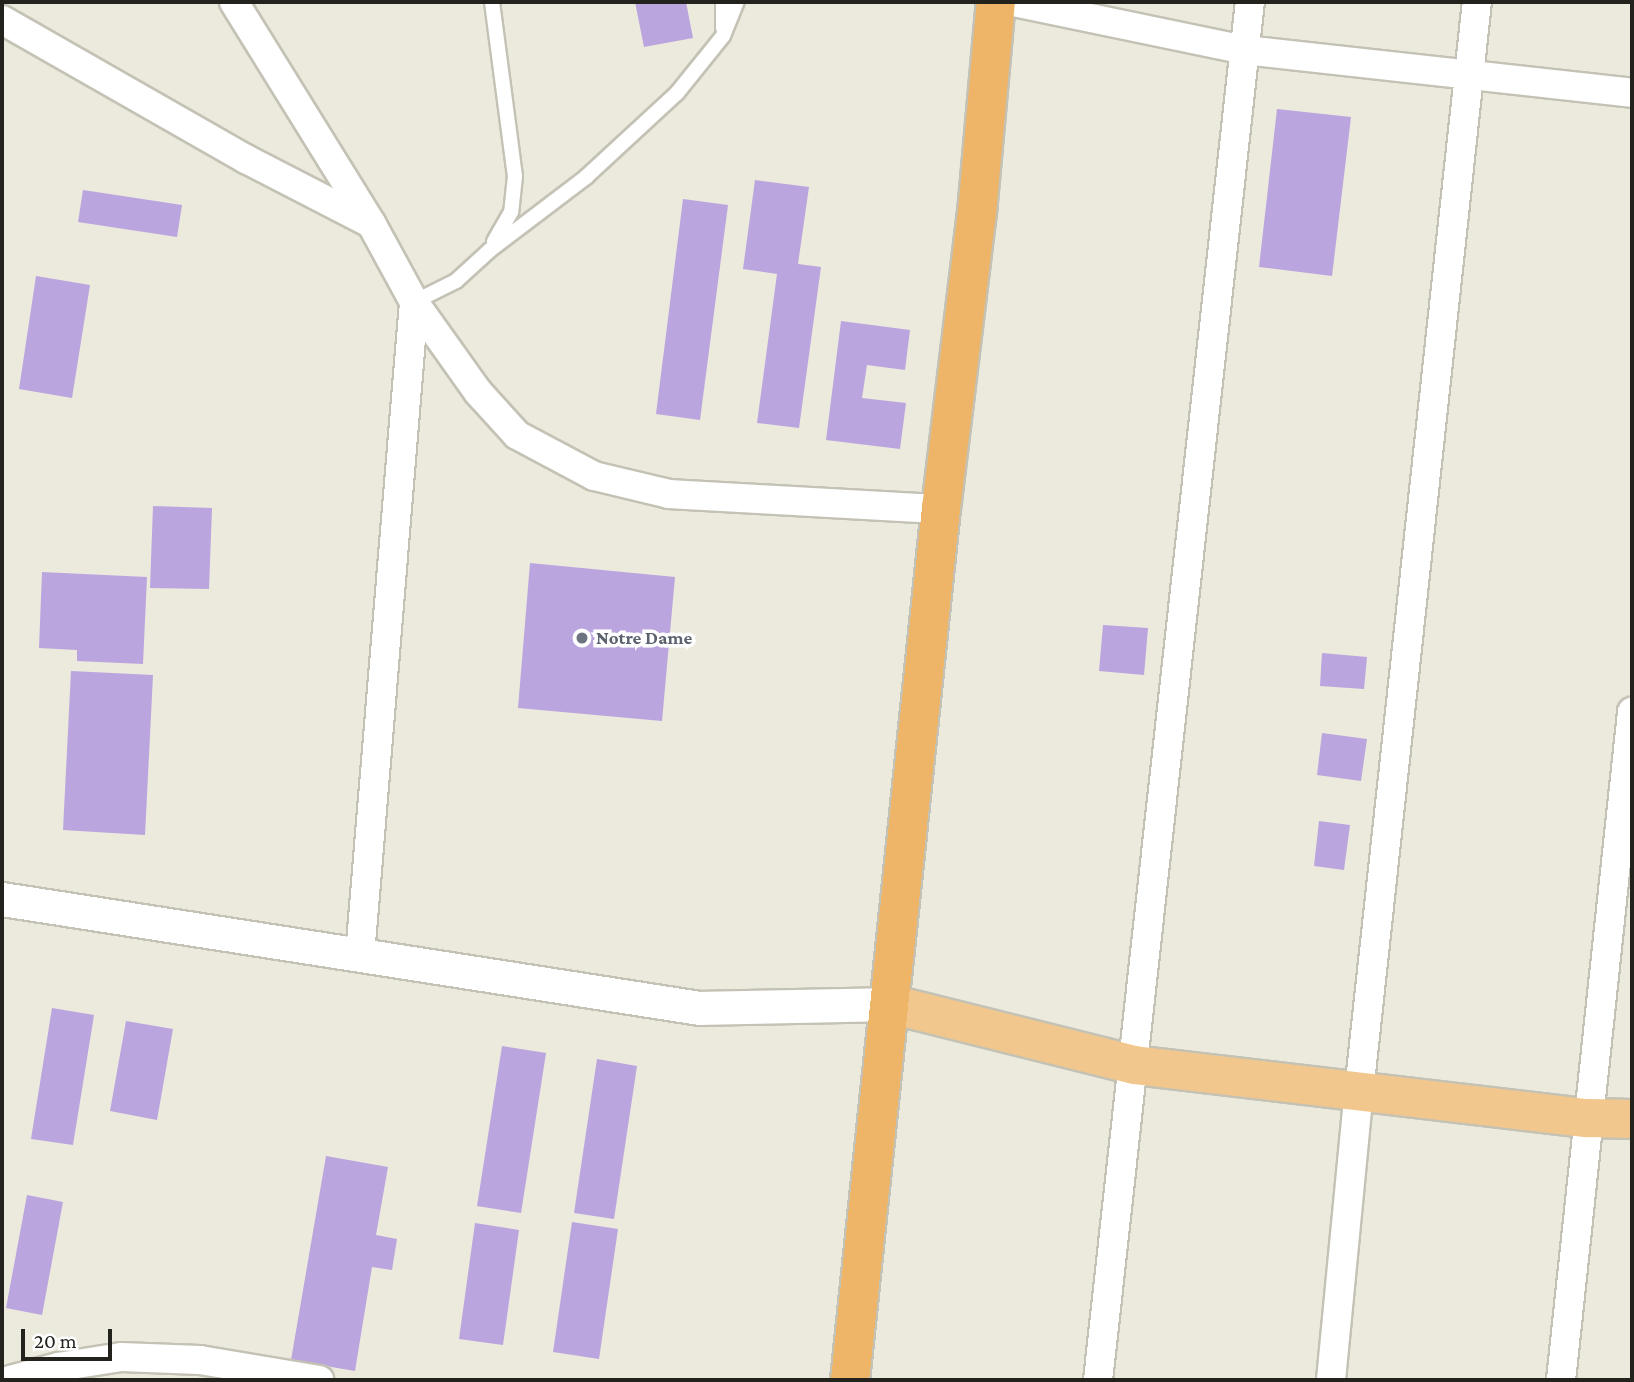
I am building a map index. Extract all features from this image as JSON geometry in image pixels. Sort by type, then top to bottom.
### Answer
[{"type":"highway","points":[[850,1380],[941,509],[977,213],[996,2]]},
{"type":"main road","points":[[890,1004],[1134,1065],[1588,1118],[1632,1119]]},
{"type":"street","points":[[234,2],[371,223],[414,302],[478,392],[517,435],[594,476],[669,494],[941,509]]},
{"type":"street","points":[[1013,2],[1245,50],[1632,93]]},
{"type":"street","points":[[1098,1380],[1250,2]]},
{"type":"street","points":[[1331,1380],[1359,1091],[1477,2]]},
{"type":"street","points":[[2,20],[246,159],[371,223]]},
{"type":"street","points":[[360,955],[414,302]]},
{"type":"street","points":[[1561,1380],[1632,712]]},
{"type":"street","points":[[2,899],[701,1008],[890,1004]]},
{"type":"street","points":[[10,1380],[58,1367],[121,1357],[198,1370],[319,1380]]},
{"type":"lane","points":[[490,250],[511,212],[515,176],[492,2]]},
{"type":"lane","points":[[723,2],[723,36]]},
{"type":"lane","points":[[414,302],[456,281],[490,250],[586,177],[677,93],[723,36],[737,2]]},
{"type":"building","points":[[635,2],[686,2],[693,38],[644,47]]},
{"type":"building","points":[[1277,109],[1351,117],[1332,276],[1259,267]]},
{"type":"building","points":[[755,180],[809,187],[798,264],[821,267],[799,428],[757,423],[777,274],[743,269]]},
{"type":"building","points":[[83,190],[182,205],[177,237],[78,222]]},
{"type":"building","points":[[683,199],[728,205],[700,420],[656,414]]},
{"type":"building","points":[[36,276],[90,285],[72,398],[19,389]]},
{"type":"building","points":[[841,321],[910,330],[905,370],[867,365],[862,398],[906,403],[900,449],[826,440]]},
{"type":"building","points":[[153,506],[212,508],[209,589],[150,588]]},
{"type":"building","points":[[530,563],[675,577],[662,721],[518,708]]},
{"type":"building","points":[[42,572],[147,577],[143,664],[77,661],[77,650],[39,648]]},
{"type":"building","points":[[1103,625],[1148,628],[1144,675],[1099,671]]},
{"type":"building","points":[[1322,653],[1367,657],[1364,689],[1320,686]]},
{"type":"building","points":[[71,671],[153,675],[145,835],[63,830]]},
{"type":"building","points":[[1322,733],[1367,739],[1361,781],[1317,775]]},
{"type":"building","points":[[1319,821],[1350,825],[1344,870],[1314,866]]},
{"type":"building","points":[[52,1008],[94,1015],[73,1145],[31,1139]]},
{"type":"building","points":[[126,1021],[173,1029],[157,1120],[110,1111]]},
{"type":"building","points":[[502,1046],[546,1053],[521,1213],[477,1206]]},
{"type":"building","points":[[597,1059],[637,1066],[614,1219],[574,1213]]},
{"type":"building","points":[[326,1156],[388,1167],[376,1235],[397,1239],[392,1270],[372,1267],[355,1371],[291,1360]]},
{"type":"building","points":[[27,1195],[63,1202],[42,1315],[6,1308]]},
{"type":"building","points":[[572,1222],[618,1229],[599,1359],[553,1352]]},
{"type":"building","points":[[475,1223],[519,1230],[503,1345],[459,1339]]},
{"type":"place","name":"Notre Dame","points":[[582,638]]}]
